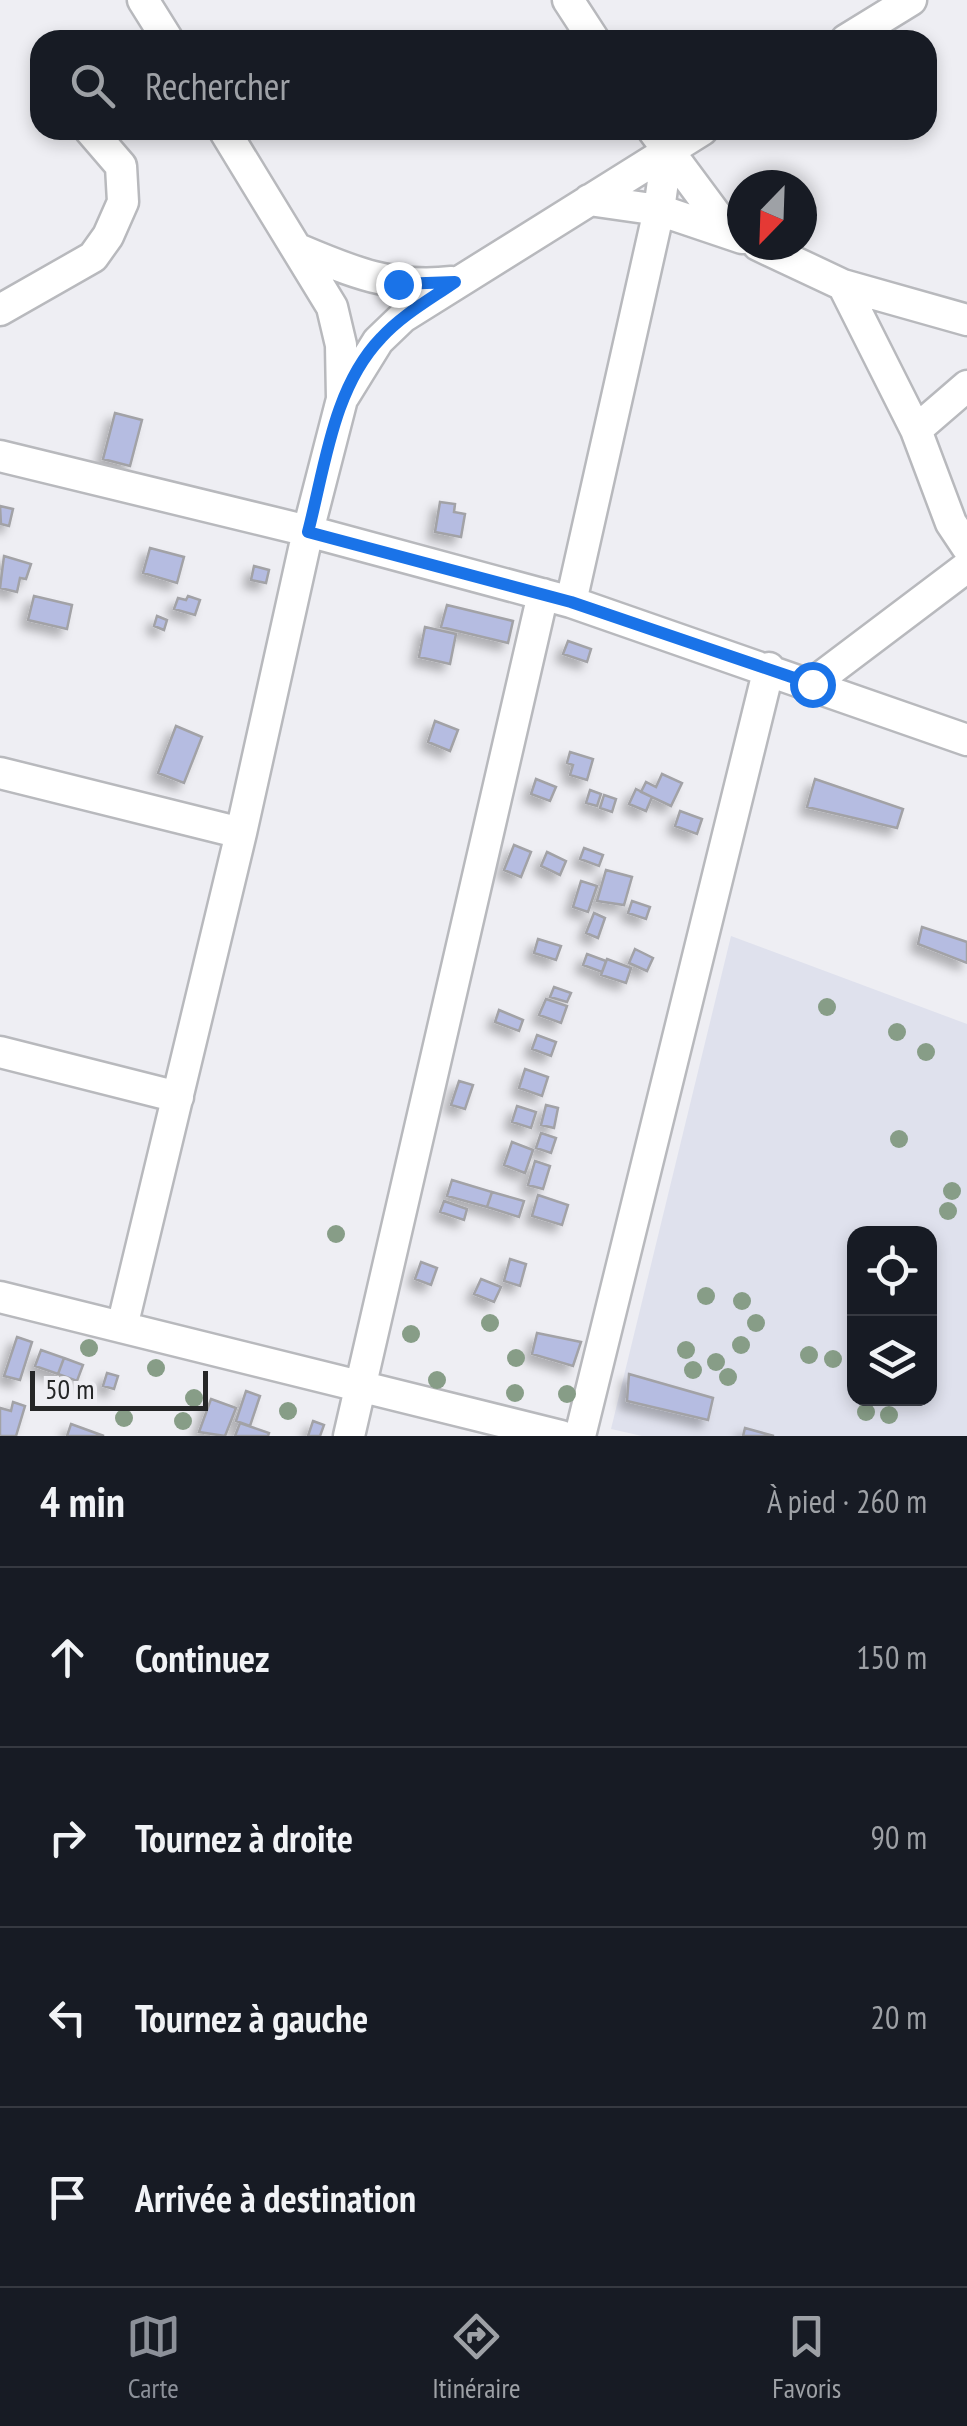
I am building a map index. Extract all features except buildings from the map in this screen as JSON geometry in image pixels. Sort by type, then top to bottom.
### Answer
[{"type":"street","points":[[143,0],[162,30]]},
{"type":"street","points":[[568,0],[588,30]]},
{"type":"street","points":[[862,30],[910,0]]},
{"type":"street","points":[[0,310],[93,257],[108,236],[123,202],[121,166],[99,140]]},
{"type":"street","points":[[122,1327],[342,399],[341,345],[332,308],[230,140]]},
{"type":"street","points":[[342,399],[378,341],[403,317],[589,200],[660,141]]},
{"type":"street","points":[[349,1436],[557,598],[659,210],[660,141]]},
{"type":"street","points":[[660,141],[727,224]]},
{"type":"street","points":[[589,200],[659,210],[727,231]]},
{"type":"street","points":[[298,249],[355,273],[398,284],[455,282]]},
{"type":"street","points":[[790,260],[843,285],[967,320]]},
{"type":"street","points":[[843,285],[916,430],[952,523],[967,547]]},
{"type":"street","points":[[916,430],[967,386]]},
{"type":"street","points":[[0,456],[557,598],[769,668],[967,740]]},
{"type":"street","points":[[812,684],[967,566]]},
{"type":"street","points":[[580,1436],[769,668]]},
{"type":"street","points":[[0,772],[241,833]]},
{"type":"street","points":[[0,1052],[178,1097]]},
{"type":"street","points":[[0,1297],[561,1436]]},
{"type":"shaded area","points":[[731,936],[967,1024],[967,1436],[642,1436],[611,1429]]},
{"type":"route","points":[[398,284],[455,282],[403,317],[378,341],[360,367],[342,399],[308,532],[571,602],[812,684]]}]
